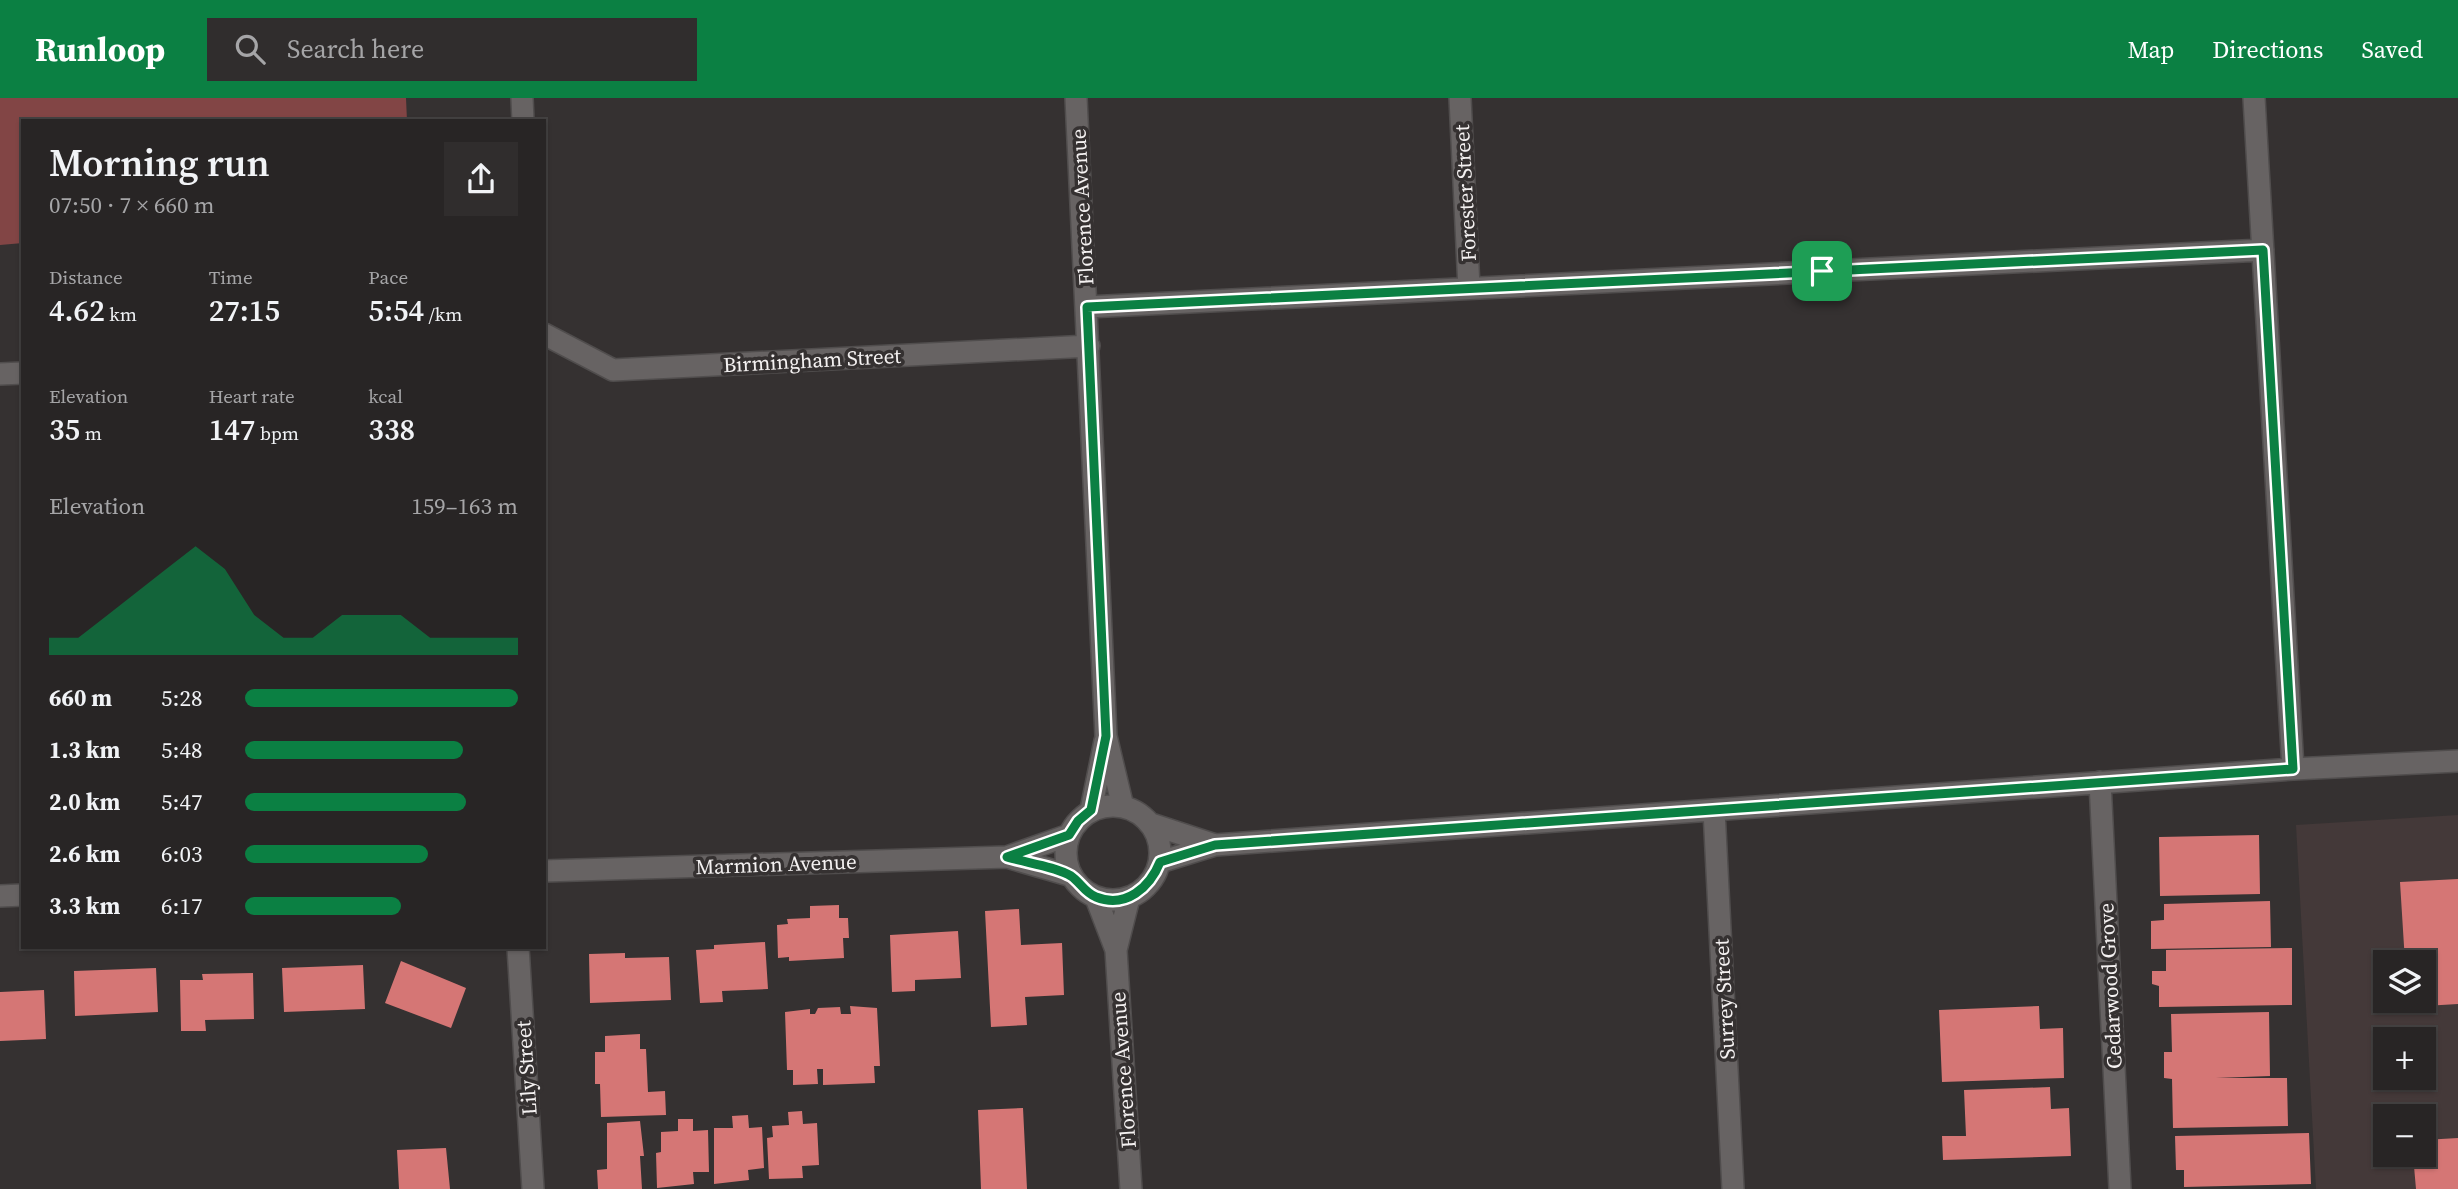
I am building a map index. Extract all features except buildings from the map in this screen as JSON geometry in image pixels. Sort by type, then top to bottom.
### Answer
[{"type":"street","points":[[522,98],[523,119]]},
{"type":"street","name":"Florence Avenue","points":[[1076,98],[1106,736],[1124,807]]},
{"type":"street","name":"Forester Street","points":[[1460,98],[1469,288]]},
{"type":"street","points":[[2254,98],[2293,769]]},
{"type":"street","points":[[1087,307],[2263,250]]},
{"type":"street","name":"Birmingham Street","points":[[546,335],[612,370],[1089,346]]},
{"type":"street","points":[[0,374],[21,373]]},
{"type":"street","name":"Florence Avenue","points":[[1091,810],[1106,736]]},
{"type":"street","points":[[1160,862],[1215,845],[2100,782],[2458,761]]},
{"type":"street","name":"Cedarwood Grove","points":[[2100,782],[2120,1189]]},
{"type":"street","points":[[1151,824],[1160,862],[1154,877],[1144,890],[1129,898],[1113,901],[1096,898],[1082,889],[1072,876],[1065,851],[1069,835],[1078,821],[1091,810],[1107,806],[1124,807],[1139,813],[1151,824],[1215,845]]},
{"type":"street","name":"Surrey Street","points":[[1714,810],[1733,1189]]},
{"type":"street","name":"Marmion Avenue","points":[[546,871],[1007,857],[1069,835]]},
{"type":"street","name":"Marmion Avenue","points":[[1007,857],[1072,876]]},
{"type":"street","points":[[0,897],[21,895]]},
{"type":"street","name":"Florence Avenue","points":[[1096,898],[1116,950],[1131,1189]]},
{"type":"street","name":"Florence Avenue","points":[[1116,950],[1129,898]]},
{"type":"street","name":"Lily Street","points":[[518,949],[533,1189]]},
{"type":"shaded area","points":[[0,98],[406,98],[407,119],[21,119],[21,243],[0,245]]},
{"type":"shaded area","points":[[2458,815],[2458,1189],[2316,1189],[2296,825]]},
{"type":"route","points":[[2263,250],[2293,769],[1215,845],[1160,862],[1154,877],[1144,890],[1129,898],[1113,901],[1096,898],[1082,889],[1072,876],[1007,857],[1069,835],[1078,821],[1091,810],[1106,736],[1087,307],[1822,271],[2263,250]]}]
